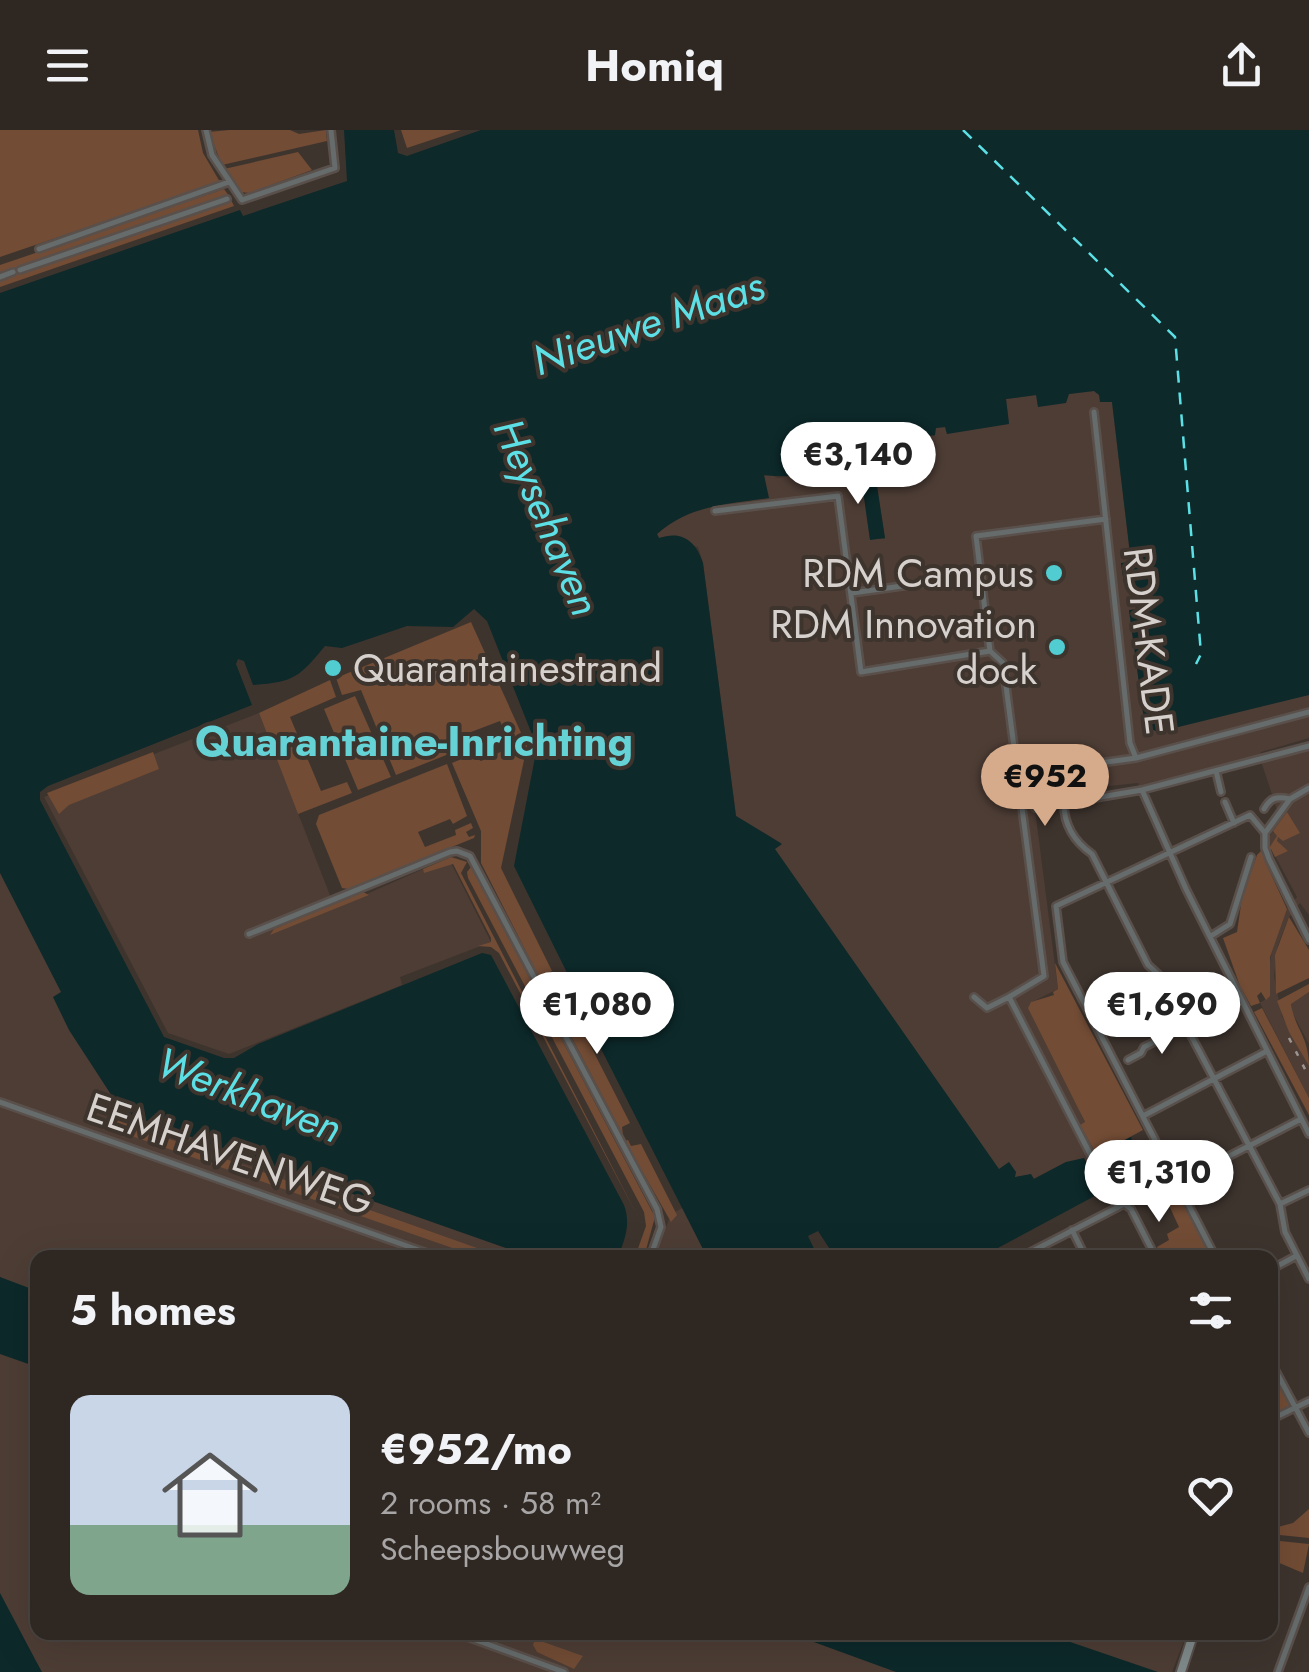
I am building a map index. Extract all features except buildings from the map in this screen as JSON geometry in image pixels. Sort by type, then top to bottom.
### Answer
[{"type":"street","points":[[206,130],[212,155],[242,200],[335,168],[332,130]]},
{"type":"street","points":[[39,248],[228,182]]},
{"type":"street","points":[[0,276],[227,200]]},
{"type":"street","name":"RDM-KADE","points":[[1094,412],[1130,743],[1136,758]]},
{"type":"street","points":[[715,511],[838,496],[861,672],[990,651]]},
{"type":"street","points":[[974,997],[988,1008],[1044,976],[1003,663],[990,651],[976,536],[1106,519]]},
{"type":"street","points":[[852,593],[981,574]]},
{"type":"street","points":[[1020,774],[1136,758],[1309,712]]},
{"type":"street","points":[[1035,808],[1142,790],[1309,746]]},
{"type":"street","points":[[1216,771],[1221,792]]},
{"type":"street","points":[[1309,788],[1290,799],[1265,833],[1264,848],[1309,940]]},
{"type":"street","points":[[1142,790],[1169,853],[1309,1134]]},
{"type":"street","points":[[1264,809],[1268,801],[1278,796],[1290,799]]},
{"type":"street","points":[[1225,802],[1234,822]]},
{"type":"street","points":[[1064,804],[1066,822],[1078,844],[1092,854],[1148,965],[1161,978],[1280,1204],[1284,1232],[1309,1279]]},
{"type":"street","points":[[1212,1250],[1062,962],[1056,906],[1250,816],[1265,833]]},
{"type":"street","points":[[249,934],[453,851],[470,856],[657,1208],[661,1227],[653,1250]]},
{"type":"street","points":[[1211,936],[1230,924],[1251,857]]},
{"type":"street","points":[[1009,997],[1116,1206]]},
{"type":"street","points":[[1128,1060],[1144,1047],[1240,998]]},
{"type":"street","points":[[1143,1116],[1267,1051]]},
{"type":"street","name":"EEMHAVENWEG","points":[[0,1102],[419,1250]]},
{"type":"street","points":[[1178,1182],[1301,1119]]},
{"type":"street","points":[[1280,1204],[1309,1190]]},
{"type":"street","points":[[1034,1250],[1124,1204],[1152,1250]]},
{"type":"street","points":[[1072,1230],[1082,1250]]},
{"type":"street","points":[[1278,1266],[1296,1256]]},
{"type":"street","points":[[1278,1375],[1309,1434]]},
{"type":"street","points":[[1278,1416],[1309,1400]]},
{"type":"street","points":[[1278,1672],[1309,1586]]},
{"type":"street","points":[[476,1640],[564,1672]]},
{"type":"street","points":[[1181,1672],[1191,1640]]},
{"type":"shaded area","points":[[0,130],[198,130],[203,153],[220,182],[0,257]]},
{"type":"shaded area","points":[[290,130],[299,134],[326,130],[327,141],[222,165],[209,132]]},
{"type":"shaded area","points":[[401,130],[461,130],[407,148]]},
{"type":"shaded area","points":[[298,152],[312,170],[249,193],[240,192],[224,169]]},
{"type":"shaded area","points":[[224,189],[229,196],[0,273],[0,265]]},
{"type":"shaded area","points":[[231,200],[234,206],[0,287],[0,279]]},
{"type":"shaded area","points":[[1094,391],[1112,401],[1131,563],[1121,564],[1124,583],[1133,582],[1136,609],[1129,611],[1144,713],[1309,695],[1309,738],[1261,752],[1259,758],[1140,788],[1138,783],[1041,793],[1037,797],[1034,802],[1058,989],[1032,1002],[1085,1123],[1080,1126],[1105,1160],[1089,1168],[1066,1162],[1033,1179],[999,1170],[774,849],[781,843],[736,816],[703,563],[698,547],[659,538],[657,534],[673,521],[706,506],[768,498],[764,476],[769,474],[778,478],[830,470],[856,460],[870,539],[885,539],[873,460],[881,459],[888,435],[901,433],[903,439],[935,436],[935,428],[946,427],[947,433],[1009,423],[1006,399],[1037,395],[1038,406],[1068,394]]},
{"type":"shaded area","points":[[471,622],[527,746],[501,868],[552,971],[543,976],[542,983],[481,863],[481,831],[452,763],[471,755],[481,761],[511,747],[500,721],[471,732],[469,746],[396,775],[361,690],[342,695],[336,678]]},
{"type":"shaded area","points":[[330,680],[336,697],[290,717],[321,791],[347,782],[352,793],[298,814],[259,713]]},
{"type":"shaded area","points":[[355,696],[391,777],[358,790],[324,709]]},
{"type":"shaded area","points":[[259,713],[335,908],[423,869],[425,872],[451,863],[491,942],[400,977],[402,985],[229,1054],[168,1033],[44,797]]},
{"type":"shaded area","points":[[1309,748],[1309,915],[1300,903],[1289,917],[1278,945],[1274,976],[1282,1016],[1309,1066],[1309,1098],[1260,1003],[1270,996],[1273,941],[1287,909],[1297,897],[1267,841],[1280,819],[1261,761]]},
{"type":"shaded area","points":[[153,752],[159,769],[69,805],[59,814],[47,793]]},
{"type":"shaded area","points":[[447,764],[467,816],[453,824],[450,819],[418,832],[425,847],[456,835],[455,830],[471,823],[473,828],[466,832],[474,838],[348,889],[342,888],[316,824],[319,815]]},
{"type":"shaded area","points":[[1287,812],[1300,833],[1283,841],[1278,837],[1277,841],[1288,851],[1275,857],[1271,849],[1265,861],[1287,909],[1270,957],[1270,996],[1266,1000],[1261,992],[1257,996],[1260,1003],[1251,1006],[1223,938],[1237,932],[1242,898],[1257,855],[1261,851],[1264,856],[1277,836],[1273,831]]},
{"type":"shaded area","points":[[0,815],[131,1085],[541,1250],[30,1250],[30,1640],[1184,1640],[1172,1672],[20,1672],[0,1635]]},
{"type":"shaded area","points":[[451,857],[467,862],[461,873],[639,1219],[499,953],[491,947],[478,946],[491,942],[491,938],[453,864],[424,873],[423,869]]},
{"type":"shaded area","points":[[471,867],[655,1217],[646,1250],[637,1250],[646,1226],[644,1212],[467,872]]},
{"type":"shaded area","points":[[363,892],[369,895],[270,935],[274,929]]},
{"type":"shaded area","points":[[1289,917],[1309,950],[1309,978],[1276,994],[1275,955]]},
{"type":"shaded area","points":[[1055,963],[1143,1130],[1115,1145],[1114,1156],[1101,1162],[1080,1125],[1085,1122],[1028,1008],[1031,1002],[1054,995],[1058,989]]},
{"type":"shaded area","points":[[1309,984],[1309,992],[1291,1004],[1307,1048],[1309,1066],[1277,1001]]},
{"type":"shaded area","points":[[1225,988],[1230,997],[1189,1018],[1184,1010]]},
{"type":"shaded area","points":[[562,990],[630,1123],[622,1127],[623,1135],[550,996]]},
{"type":"shaded area","points":[[1309,992],[1309,1044],[1291,1003]]},
{"type":"shaded area","points":[[1262,1008],[1309,1098],[1309,1115],[1254,1012]]},
{"type":"shaded area","points":[[109,1118],[483,1250],[458,1250],[106,1127]]},
{"type":"shaded area","points":[[625,1141],[631,1146],[641,1144],[677,1215],[671,1222]]},
{"type":"shaded area","points":[[1158,1151],[1169,1180],[1133,1203],[1128,1194],[1148,1179],[1153,1155]]},
{"type":"shaded area","points":[[1176,1191],[1181,1194],[1209,1250],[1158,1250],[1157,1247],[1169,1240],[1167,1234],[1179,1227],[1165,1197]]},
{"type":"shaded area","points":[[686,1206],[710,1250],[658,1250],[671,1214]]},
{"type":"shaded area","points":[[1278,1384],[1290,1407],[1278,1413]]},
{"type":"shaded area","points":[[1309,1509],[1309,1538],[1278,1535],[1278,1527],[1293,1523]]},
{"type":"shaded area","points":[[1278,1541],[1309,1544],[1303,1573],[1278,1562]]},
{"type":"shaded area","points":[[538,1640],[583,1656],[574,1669],[537,1652],[533,1645]]},
{"type":"water","points":[[344,130],[394,130],[398,153],[407,156],[481,130],[1309,130],[1309,695],[1158,732],[1151,729],[1143,713],[1129,610],[1136,609],[1133,583],[1124,583],[1121,563],[1131,562],[1112,402],[1100,402],[1094,391],[1069,394],[1066,403],[1038,407],[1036,395],[1006,399],[1009,424],[947,434],[945,427],[936,428],[935,435],[902,439],[901,433],[889,435],[892,459],[873,460],[885,538],[870,540],[856,461],[811,474],[764,475],[769,498],[696,511],[657,534],[659,538],[675,535],[687,539],[703,563],[736,816],[782,844],[775,849],[999,1169],[1009,1162],[1015,1177],[1031,1174],[1034,1179],[1066,1162],[1084,1158],[1090,1168],[1114,1156],[1115,1145],[1131,1137],[1138,1162],[1132,1176],[994,1250],[830,1250],[818,1231],[808,1236],[815,1250],[703,1250],[594,1035],[595,1029],[514,866],[537,747],[487,621],[474,609],[453,627],[407,626],[342,648],[325,646],[302,671],[278,682],[253,685],[244,661],[238,659],[236,664],[252,705],[48,786],[40,792],[40,800],[164,1037],[224,1058],[234,1058],[258,1044],[482,953],[491,955],[624,1205],[627,1225],[621,1250],[511,1250],[123,1113],[69,1030],[53,997],[61,992],[0,873],[0,293],[240,210],[243,216],[347,181]]},
{"type":"water","points":[[0,1277],[30,1288],[30,1365],[0,1354]]},
{"type":"water","points":[[0,1593],[36,1661],[42,1672],[0,1672]]},
{"type":"water","points":[[808,1640],[1064,1640],[1158,1672],[896,1672]]},
{"type":"ferry route","points":[[963,130],[1175,337],[1201,654],[1196,664]]},
{"type":"railway","points":[[1289,1038],[1309,1077]]},
{"type":"place","name":"RDM Campus","points":[[1054,573]]},
{"type":"place","name":"RDM Innovation dock","points":[[1057,647]]},
{"type":"place","name":"Quarantainestrand","points":[[333,668]]},
{"type":"district","name":"Quarantaine-Inrichting","points":[[414,741]]},
{"type":"water label","name":"Nieuwe Maas","points":[[648,323]]},
{"type":"water label","name":"Heysehaven","points":[[547,517]]},
{"type":"water label","name":"Werkhaven","points":[[249,1095]]}]
